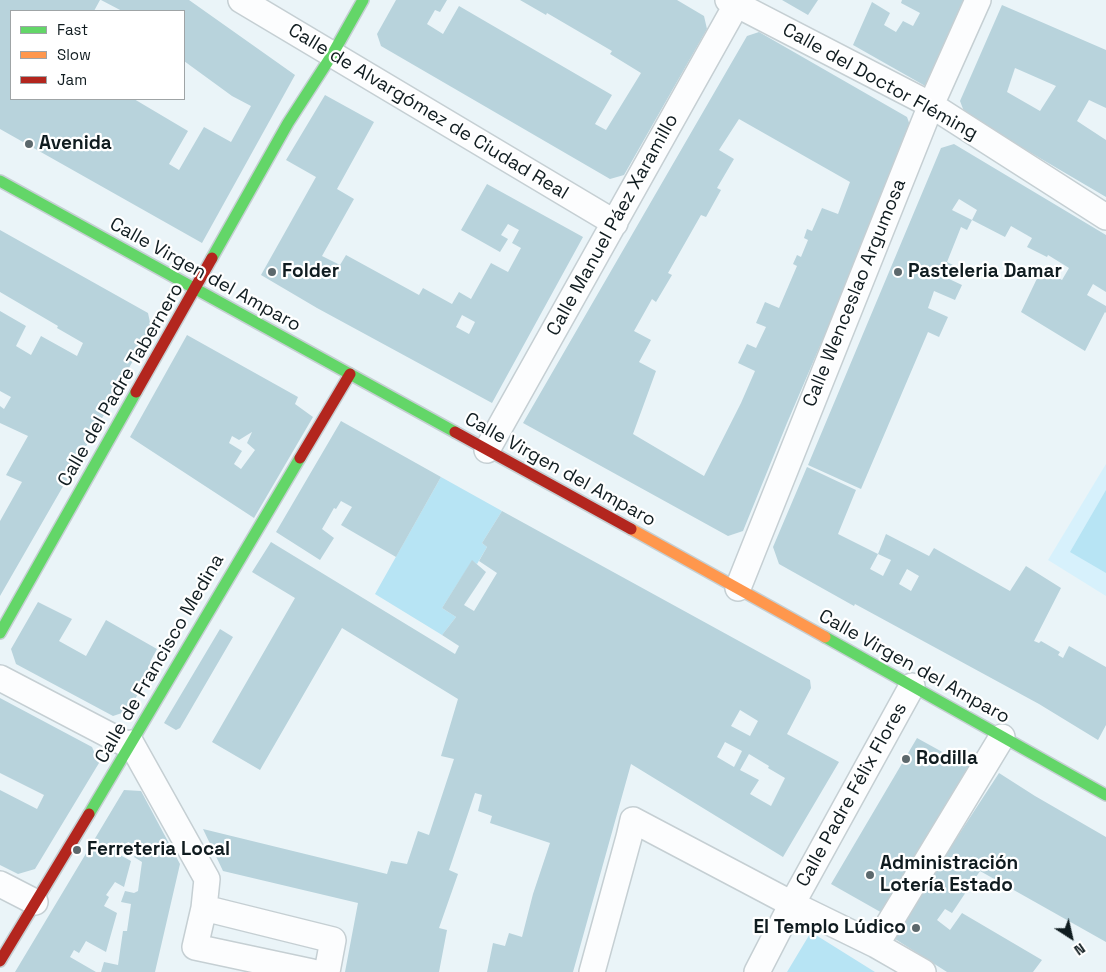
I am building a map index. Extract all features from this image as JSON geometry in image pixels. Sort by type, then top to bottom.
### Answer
[{"type":"street","name":"Calle de Alvargómez de Ciudad Real","points":[[241,0],[615,223]]},
{"type":"street","name":"Calle del Padre Tabernero","points":[[0,633],[288,123],[332,55],[363,0]]},
{"type":"street","name":"Calle Wenceslao Argumosa","points":[[738,588],[931,105],[978,0]]},
{"type":"street","name":"Calle del Doctor Fléming","points":[[734,1],[931,105],[1106,217]]},
{"type":"street","name":"Calle Manuel Páez Xaramillo","points":[[488,450],[615,223],[734,1]]},
{"type":"street","name":"Calle Virgen del Amparo","points":[[0,181],[738,588],[1103,793]]},
{"type":"street","name":"Calle de Francisco Medina","points":[[0,961],[350,374]]},
{"type":"street","points":[[0,678],[130,744],[207,879],[204,908],[195,947],[312,972]]},
{"type":"street","name":"Calle Padre Félix Flores","points":[[757,972],[792,904],[912,686]]},
{"type":"street","points":[[876,945],[1002,737]]},
{"type":"street","points":[[592,972],[630,837],[632,820],[792,904],[876,945],[923,972]]},
{"type":"street","points":[[0,884],[35,902]]},
{"type":"street","points":[[204,908],[333,940],[327,972]]},
{"type":"shaded area","points":[[1106,464],[1106,596],[1048,560]]},
{"type":"shaded area","points":[[441,477],[502,511],[482,543],[487,547],[477,564],[472,561],[442,608],[456,617],[442,635],[375,594]]},
{"type":"shaded area","points":[[1106,490],[1106,573],[1070,552]]},
{"type":"shaded area","points":[[811,932],[875,972],[787,972]]},
{"type":"building","points":[[0,0],[100,0],[95,10],[10,10],[10,100],[136,100],[188,131],[169,164],[179,170],[204,127],[231,142],[251,106],[232,96],[185,62],[185,10],[120,10],[101,0],[189,0],[295,75],[202,243],[0,129]]},
{"type":"building","points":[[396,0],[447,0],[440,12],[435,10],[427,24],[443,34],[459,6],[612,95],[595,124],[606,130],[641,73],[610,54],[612,51],[547,13],[546,15],[520,0],[677,0],[704,16],[707,29],[624,175],[610,179],[381,46],[377,34]]},
{"type":"building","points":[[782,0],[818,0],[808,15]]},
{"type":"building","points":[[902,0],[966,0],[927,87],[853,45],[872,2],[890,13],[884,25],[896,32],[903,21],[913,26],[920,13],[901,3]]},
{"type":"building","points":[[1002,5],[1106,50],[1106,108],[1089,100],[1077,121],[1106,140],[1106,197],[965,114],[960,101]],"holes":[[[1015,68],[1056,86],[1040,111],[1007,92]]]},
{"type":"building","points":[[759,32],[907,117],[912,131],[787,423],[743,531],[728,536],[523,423],[747,36]],"holes":[[[739,119],[850,182],[838,214],[822,208],[812,231],[807,229],[804,238],[808,240],[801,257],[797,255],[793,264],[797,266],[779,308],[765,302],[756,323],[766,327],[756,348],[747,344],[738,363],[755,371],[704,476],[633,434],[656,371],[639,362],[651,340],[634,331],[652,299],[656,302],[672,275],[668,273],[701,215],[706,217],[721,190],[717,188],[734,159],[719,150]]]},
{"type":"building","points":[[325,95],[374,122],[337,189],[354,199],[322,256],[340,265],[346,255],[419,295],[423,288],[452,304],[459,292],[471,299],[491,263],[508,272],[521,248],[512,243],[519,230],[508,224],[501,235],[508,239],[500,252],[461,230],[487,184],[583,237],[492,403],[317,308],[261,275],[316,177],[286,160]],"holes":[[[462,315],[475,322],[469,334],[456,327]]]},
{"type":"building","points":[[954,144],[1106,235],[1106,292],[1093,284],[1087,295],[1106,306],[1106,313],[1085,351],[1021,312],[1042,268],[1062,280],[1069,268],[1048,255],[1047,257],[1027,247],[1032,238],[1011,226],[1005,237],[972,220],[967,230],[961,227],[947,262],[953,265],[947,278],[962,285],[955,300],[934,291],[928,308],[948,317],[939,337],[928,332],[861,489],[808,465],[941,148]],"holes":[[[959,199],[977,210],[972,220],[952,210]]]},
{"type":"building","points":[[0,230],[148,313],[151,327],[100,422],[0,596],[0,521],[22,482],[6,475],[28,436],[0,423],[0,406],[4,409],[11,397],[0,391],[0,311],[26,326],[16,346],[31,355],[41,336],[77,356],[83,343],[0,292]]},
{"type":"building","points":[[187,335],[298,397],[295,404],[313,417],[254,518],[130,437]],"holes":[[[252,432],[247,443],[255,450],[241,469],[234,464],[242,451],[229,443],[232,436],[239,440]]]},
{"type":"building","points":[[341,421],[441,477],[396,557],[341,525],[352,507],[341,501],[336,509],[334,508],[322,529],[334,538],[320,560],[276,532]]},
{"type":"building","points":[[807,467],[856,490],[838,534],[878,554],[886,534],[929,556],[934,548],[1010,591],[1026,566],[1061,588],[1034,641],[1039,643],[1041,641],[1060,652],[1058,655],[1063,658],[1069,646],[1106,667],[1106,725],[1098,740],[1039,704],[779,564],[773,547]],"holes":[[[878,554],[891,560],[883,576],[870,569]],[[907,569],[919,576],[911,591],[899,584]]]},
{"type":"building","points":[[502,511],[810,680],[811,688],[787,734],[839,762],[783,857],[631,764],[573,972],[487,972],[493,943],[505,946],[509,933],[522,937],[533,894],[550,843],[490,823],[492,816],[478,811],[482,795],[475,793],[449,870],[458,874],[439,928],[447,930],[439,972],[345,972],[358,903],[223,871],[203,829],[387,874],[391,861],[407,864],[418,831],[429,835],[454,759],[441,756],[458,699],[342,628],[260,770],[212,742],[295,598],[252,572],[271,542],[455,654],[459,646],[442,635],[456,617],[442,608],[472,560],[486,572],[464,605],[474,611],[497,573],[479,561],[487,547],[482,543]],"holes":[[[740,710],[758,721],[750,736],[731,726]],[[725,742],[742,751],[734,767],[717,757]],[[749,754],[785,778],[771,806],[750,794],[759,780],[740,770]]]},
{"type":"building","points":[[38,602],[72,619],[59,641],[86,656],[106,620],[157,649],[150,662],[155,665],[128,711],[113,716],[16,664],[11,649]]},
{"type":"building","points":[[220,629],[233,637],[180,728],[176,730],[164,723]]},
{"type":"building","points":[[0,698],[92,747],[99,763],[35,869],[18,874],[0,865],[0,790],[37,809],[44,795],[0,773]]},
{"type":"building","points":[[917,738],[975,770],[884,914],[831,884]]},
{"type":"building","points":[[999,773],[1106,837],[1106,942],[980,871],[952,913],[945,909],[937,920],[950,930],[962,913],[1042,960],[1033,972],[947,972],[892,937]]},
{"type":"building","points":[[124,790],[141,791],[180,864],[155,972],[101,972],[104,962],[118,965],[123,931],[127,931],[131,904],[121,902],[125,891],[134,893],[138,891],[142,862],[134,857],[140,849],[128,842],[120,855],[131,861],[124,887],[115,882],[106,895],[109,897],[104,906],[117,913],[106,952],[86,941],[79,953],[74,950],[70,957],[96,972],[15,972]]},
{"type":"traffic: fast","points":[[212,258],[288,123],[332,55],[363,0]]},
{"type":"traffic: fast","points":[[0,181],[455,432]]},
{"type":"traffic: fast","points":[[0,633],[136,392]]},
{"type":"traffic: fast","points":[[89,814],[300,458]]},
{"type":"traffic: fast","points":[[825,637],[1106,795]]},
{"type":"traffic: slow","points":[[631,529],[825,637]]},
{"type":"traffic: jam","points":[[136,392],[212,258]]},
{"type":"traffic: jam","points":[[300,458],[350,374]]},
{"type":"traffic: jam","points":[[455,432],[631,529]]},
{"type":"traffic: jam","points":[[0,961],[89,814]]},
{"type":"place","name":"Avenida","points":[[29,144]]},
{"type":"place","name":"Folder","points":[[272,272]]},
{"type":"place","name":"Pasteleria Damar","points":[[898,272]]},
{"type":"place","name":"Rodilla","points":[[906,759]]},
{"type":"place","name":"Ferreteria Local","points":[[77,850]]},
{"type":"place","name":"Administración Lotería Estado","points":[[870,875]]},
{"type":"place","name":"El Templo Lúdico","points":[[916,928]]}]
